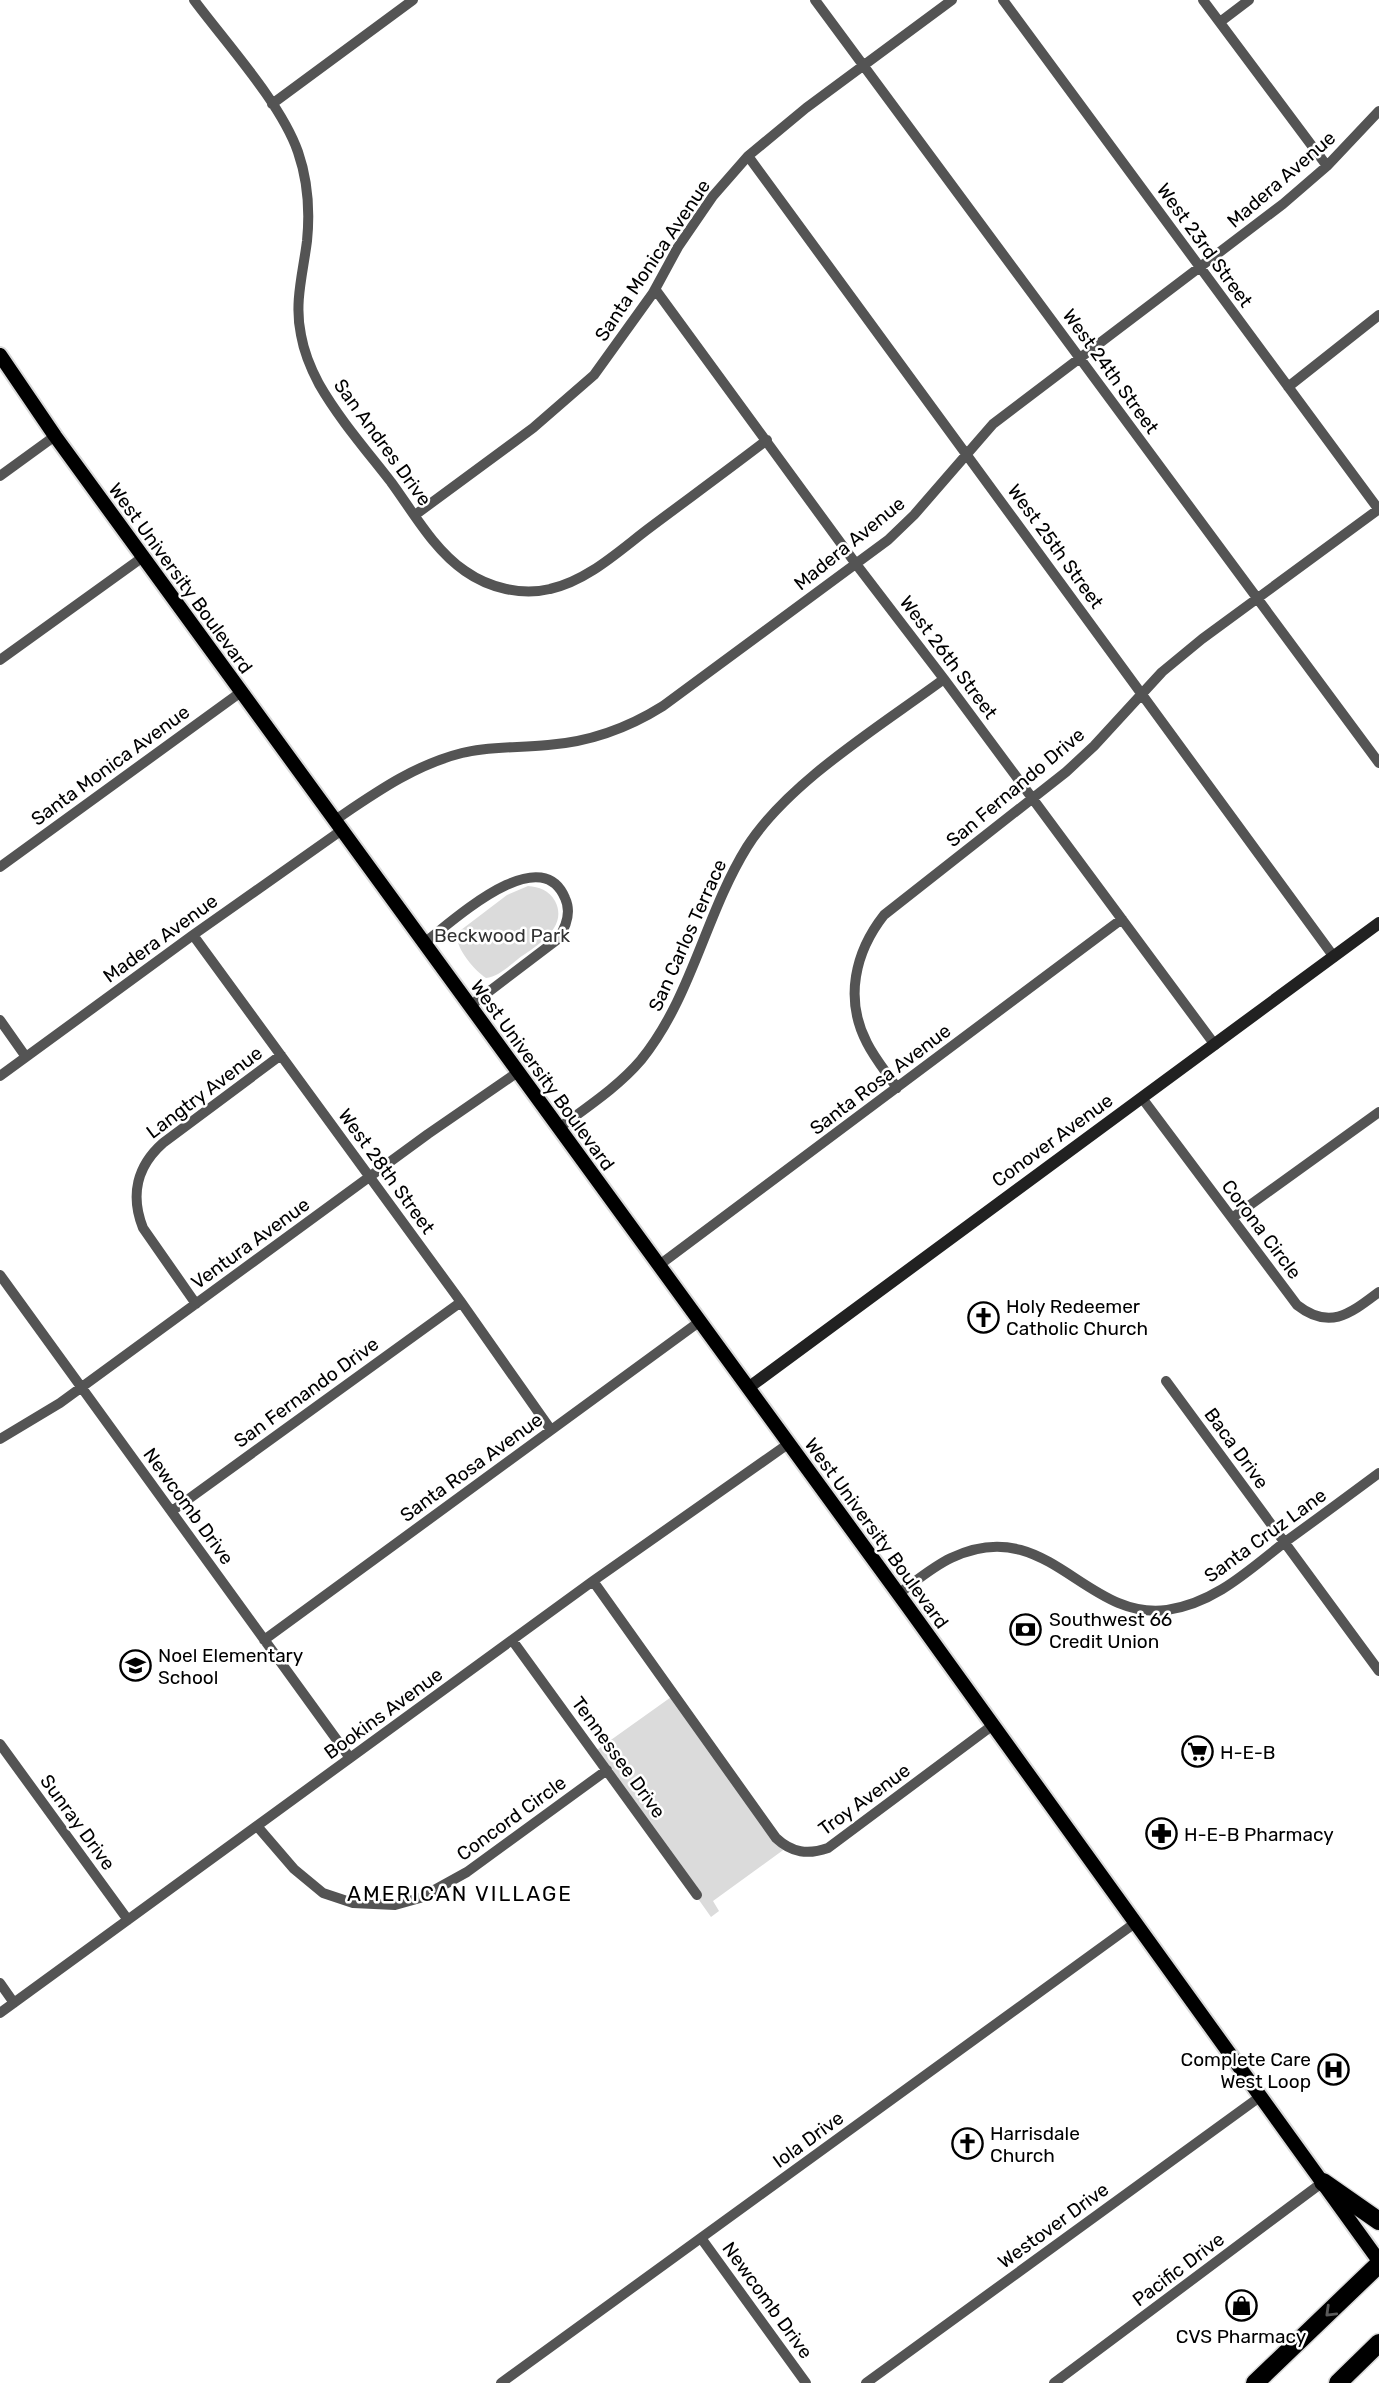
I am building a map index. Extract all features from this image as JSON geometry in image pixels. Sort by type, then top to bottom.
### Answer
[{"type":"highway","points":[[1323,2182],[1379,2221]]},
{"type":"highway","points":[[1255,2383],[1379,2263]]},
{"type":"highway","points":[[1338,2383],[1375,2347]]},
{"type":"main road","name":"West University Boulevard","points":[[0,355],[55,436],[993,1725],[1379,2263]]},
{"type":"street","name":"San Andres Drive","points":[[194,0],[272,104],[297,150],[306,180],[309,212],[298,310],[308,361],[324,392],[451,560],[480,581],[527,592],[552,589],[590,572],[767,440]]},
{"type":"street","points":[[272,104],[413,0]]},
{"type":"street","name":"West 24th Street","points":[[815,0],[1379,763]]},
{"type":"street","name":"Santa Monica Avenue","points":[[415,515],[574,395],[599,369],[655,289],[678,247],[713,196],[748,156],[804,109],[952,0]]},
{"type":"street","name":"West 23rd Street","points":[[1003,0],[1379,510]]},
{"type":"street","points":[[1203,0],[1327,166]]},
{"type":"street","points":[[1220,22],[1249,0]]},
{"type":"street","name":"Madera Avenue","points":[[0,1076],[402,776],[446,758],[483,750],[577,741],[606,734],[637,721],[677,697],[856,564],[914,514],[1000,418],[1283,204],[1327,166],[1379,111]]},
{"type":"street","name":"West 25th Street","points":[[748,156],[1334,957]]},
{"type":"street","name":"West 26th Street","points":[[655,289],[856,564],[1215,1045]]},
{"type":"street","points":[[1288,387],[1379,315]]},
{"type":"street","points":[[0,476],[55,436]]},
{"type":"street","name":"San Fernando Drive","points":[[897,1088],[867,1043],[855,1006],[857,967],[863,948],[884,915],[1033,800],[1094,746],[1141,692],[1202,639],[1379,510]]},
{"type":"street","points":[[0,660],[143,557]]},
{"type":"street","name":"San Carlos Terrace","points":[[559,1128],[607,1092],[632,1069],[666,1024],[684,989],[723,890],[748,845],[780,806],[818,772],[944,679]]},
{"type":"street","name":"Santa Monica Avenue","points":[[0,867],[241,692]]},
{"type":"street","points":[[424,943],[513,881],[538,877],[560,888],[568,906],[568,916],[558,940],[470,1006]]},
{"type":"street","name":"Santa Rosa Avenue","points":[[659,1266],[1122,919]]},
{"type":"street","name":"Conover Avenue","points":[[748,1388],[1379,923]]},
{"type":"street","name":"West 28th Street","points":[[192,935],[461,1302],[551,1430]]},
{"type":"street","points":[[0,1020],[26,1057]]},
{"type":"street","name":"Langtry Avenue","points":[[196,1304],[138,1217],[136,1193],[141,1170],[163,1143],[281,1055]]},
{"type":"street","name":"Ventura Avenue","points":[[0,1439],[81,1387],[518,1072]]},
{"type":"street","name":"Corona Circle","points":[[1142,1098],[1278,1281],[1306,1312],[1325,1318],[1345,1315],[1379,1292]]},
{"type":"street","points":[[1232,1218],[1379,1112]]},
{"type":"street","name":"Newcomb Drive","points":[[0,1275],[350,1758]]},
{"type":"street","name":"San Fernando Drive","points":[[172,1511],[461,1302]]},
{"type":"street","name":"Santa Rosa Avenue","points":[[264,1640],[699,1322]]},
{"type":"street","name":"Baca Drive","points":[[1166,1381],[1379,1671]]},
{"type":"street","name":"Bookins Avenue","points":[[0,2013],[593,1581],[788,1444]]},
{"type":"street","name":"Santa Cruz Lane","points":[[898,1594],[950,1558],[977,1549],[1006,1547],[1024,1550],[1055,1563],[1108,1598],[1134,1608],[1164,1610],[1195,1603],[1218,1593],[1379,1473]]},
{"type":"street","name":"Troy Avenue","points":[[593,1581],[776,1838],[788,1847],[810,1853],[828,1848],[993,1725]]},
{"type":"street","name":"Tennessee Drive","points":[[512,1640],[697,1895]]},
{"type":"street","name":"Sunray Drive","points":[[0,1744],[128,1920]]},
{"type":"street","name":"Concord Circle","points":[[257,1826],[294,1869],[324,1893],[353,1903],[395,1905],[420,1898],[467,1872],[607,1770]]},
{"type":"street","name":"Iola Drive","points":[[501,2383],[1135,1923]]},
{"type":"street","points":[[0,1983],[14,2003]]},
{"type":"street","name":"Westover Drive","points":[[866,2383],[1261,2096]]},
{"type":"street","name":"Pacific Drive","points":[[1054,2383],[1323,2182]]},
{"type":"street","name":"Newcomb Drive","points":[[701,2238],[806,2383]]},
{"type":"green space","name":"Beckwood Park","points":[[528,886],[550,894],[555,901],[558,920],[541,942],[503,971],[486,978],[466,958],[459,945],[457,933],[507,895]]},
{"type":"green space","points":[[674,1695],[786,1848],[713,1901],[719,1911],[711,1917],[594,1752]]},
{"type":"place","name":"Holy Redeemer Catholic Church","points":[[983,1317]]},
{"type":"place","name":"Southwest 66 Credit Union","points":[[1026,1630]]},
{"type":"place","name":"Noel Elementary School","points":[[135,1666]]},
{"type":"place","name":"H-E-B","points":[[1197,1752]]},
{"type":"place","name":"H-E-B Pharmacy","points":[[1161,1834]]},
{"type":"place","name":"Complete Care West Loop","points":[[1334,2070]]},
{"type":"place","name":"Harrisdale Church","points":[[967,2144]]},
{"type":"place","name":"CVS Pharmacy","points":[[1241,2305]]},
{"type":"district","name":"AMERICAN VILLAGE","points":[[460,1894]]}]
